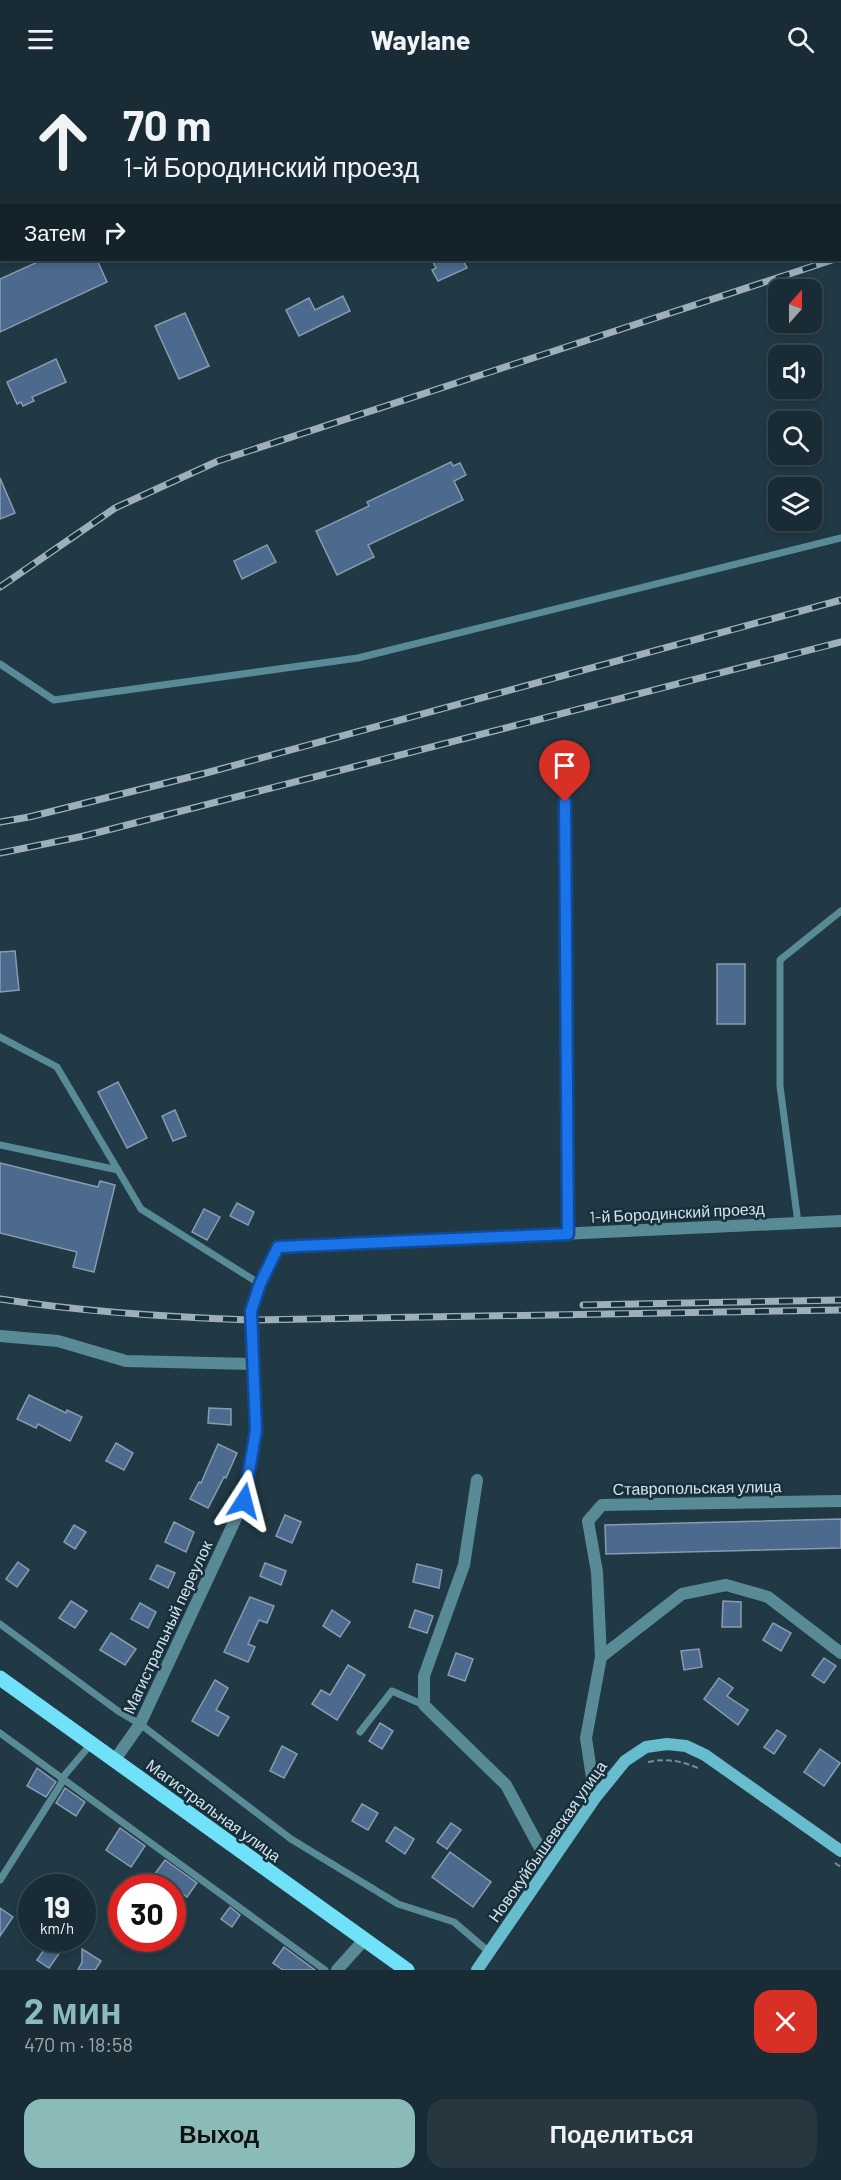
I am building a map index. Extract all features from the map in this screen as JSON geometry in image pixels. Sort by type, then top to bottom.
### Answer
[{"type":"main road","name":"Магистральная улица","points":[[0,1678],[407,1970]]},
{"type":"street","name":"1-й Бородинский проезд","points":[[252,1364],[250,1320],[260,1284],[278,1247],[841,1221]]},
{"type":"street","points":[[0,1336],[58,1341],[126,1361],[252,1364]]},
{"type":"street","name":"Магистральный переулок","points":[[114,1761],[140,1724],[244,1501],[256,1430],[252,1364]]},
{"type":"street","points":[[477,1480],[464,1565],[424,1676],[424,1706],[506,1785],[549,1865]]},
{"type":"street","name":"Ставропольская улица","points":[[595,1798],[586,1738],[601,1657],[597,1572],[588,1521],[602,1505],[841,1502]]},
{"type":"street","points":[[601,1657],[682,1594],[726,1585],[768,1597],[841,1653]]},
{"type":"street","name":"Новокуйбышевская улица","points":[[477,1970],[595,1798],[625,1761],[646,1747],[667,1744],[686,1746],[705,1755],[841,1851]]},
{"type":"street","points":[[337,1970],[364,1940]]},
{"type":"lane","points":[[0,664],[54,700],[358,658],[841,538]]},
{"type":"lane","points":[[565,802],[568,1234]]},
{"type":"lane","points":[[798,1223],[780,1086],[780,960],[841,911]]},
{"type":"lane","points":[[0,1036],[57,1067],[141,1209],[260,1284]]},
{"type":"lane","points":[[0,1144],[118,1170]]},
{"type":"lane","points":[[0,1624],[118,1711],[140,1724],[291,1839],[398,1904],[454,1922],[489,1952]]},
{"type":"lane","points":[[360,1732],[392,1691],[424,1706]]},
{"type":"lane","points":[[0,1733],[325,1970]]},
{"type":"lane","points":[[0,1880],[63,1778],[91,1744]]},
{"type":"path","points":[[644,1763],[663,1759],[686,1762],[702,1770]]},
{"type":"path","points":[[832,1861],[841,1868]]},
{"type":"building","points":[[40,261],[97,261],[107,282],[0,332],[0,279]]},
{"type":"building","points":[[432,261],[464,261],[467,268],[438,281],[432,270],[436,268]]},
{"type":"building","points":[[343,296],[350,311],[299,336],[286,310],[309,298],[315,310]]},
{"type":"building","points":[[185,313],[209,366],[179,379],[155,326]]},
{"type":"building","points":[[56,359],[66,382],[32,397],[34,401],[23,406],[21,402],[17,404],[7,382]]},
{"type":"building","points":[[451,462],[453,466],[460,463],[466,475],[454,481],[463,500],[368,545],[374,557],[337,575],[316,531],[369,506],[367,502]]},
{"type":"building","points":[[0,478],[15,513],[0,519]]},
{"type":"building","points":[[267,545],[276,562],[242,579],[234,561]]},
{"type":"building","points":[[15,951],[19,990],[0,992],[0,952]]},
{"type":"building","points":[[717,964],[745,964],[745,1024],[717,1024]]},
{"type":"building","points":[[118,1082],[147,1138],[127,1148],[98,1092]]},
{"type":"building","points":[[175,1110],[186,1136],[173,1141],[162,1116]]},
{"type":"building","points":[[0,1163],[98,1187],[100,1181],[115,1185],[94,1272],[73,1267],[77,1252],[0,1233]]},
{"type":"building","points":[[237,1203],[254,1212],[248,1225],[230,1216]]},
{"type":"building","points":[[204,1209],[220,1217],[207,1240],[192,1232]]},
{"type":"building","points":[[29,1395],[66,1413],[67,1410],[82,1417],[70,1441],[38,1424],[36,1428],[17,1419]]},
{"type":"building","points":[[209,1408],[231,1409],[231,1425],[208,1423]]},
{"type":"building","points":[[116,1443],[133,1453],[124,1470],[106,1461]]},
{"type":"building","points":[[218,1444],[237,1453],[226,1478],[224,1477],[208,1508],[190,1499],[199,1482],[201,1483]]},
{"type":"building","points":[[285,1515],[301,1522],[292,1543],[276,1536]]},
{"type":"building","points":[[841,1519],[841,1548],[606,1554],[605,1525]]},
{"type":"building","points":[[174,1522],[194,1532],[186,1552],[165,1542]]},
{"type":"building","points":[[74,1525],[86,1532],[75,1549],[64,1542]]},
{"type":"building","points":[[18,1562],[29,1570],[17,1587],[6,1579]]},
{"type":"building","points":[[265,1563],[286,1571],[281,1585],[260,1576]]},
{"type":"building","points":[[417,1564],[442,1570],[439,1588],[413,1582]]},
{"type":"building","points":[[157,1565],[175,1573],[168,1588],[150,1579]]},
{"type":"building","points":[[250,1597],[274,1606],[267,1623],[259,1620],[248,1644],[255,1647],[248,1662],[224,1652]]},
{"type":"building","points":[[71,1601],[87,1611],[75,1628],[59,1618]]},
{"type":"building","points":[[723,1601],[741,1602],[741,1627],[722,1627]]},
{"type":"building","points":[[140,1603],[156,1612],[148,1628],[131,1619]]},
{"type":"building","points":[[332,1610],[350,1622],[340,1637],[323,1626]]},
{"type":"building","points":[[415,1610],[433,1616],[427,1633],[409,1627]]},
{"type":"building","points":[[773,1623],[791,1633],[781,1651],[763,1640]]},
{"type":"building","points":[[111,1633],[136,1649],[125,1665],[100,1650]]},
{"type":"building","points":[[699,1649],[702,1667],[684,1670],[681,1651]]},
{"type":"building","points":[[456,1653],[473,1659],[465,1681],[448,1675]]},
{"type":"building","points":[[824,1658],[836,1666],[824,1683],[812,1675]]},
{"type":"building","points":[[348,1665],[365,1675],[337,1720],[312,1704],[321,1690],[330,1695]]},
{"type":"building","points":[[719,1678],[733,1688],[727,1696],[748,1710],[738,1725],[704,1699]]},
{"type":"building","points":[[215,1680],[228,1688],[216,1710],[229,1717],[218,1736],[192,1721]]},
{"type":"building","points":[[380,1723],[393,1731],[382,1749],[369,1741]]},
{"type":"building","points":[[777,1730],[786,1736],[774,1754],[764,1747]]},
{"type":"building","points":[[282,1746],[297,1754],[284,1778],[270,1771]]},
{"type":"building","points":[[820,1749],[840,1763],[824,1786],[804,1772]]},
{"type":"building","points":[[37,1768],[56,1782],[46,1797],[27,1786]]},
{"type":"building","points":[[65,1788],[85,1802],[76,1816],[56,1803]]},
{"type":"building","points":[[362,1804],[378,1813],[368,1830],[352,1821]]},
{"type":"building","points":[[451,1823],[461,1830],[447,1849],[437,1842]]},
{"type":"building","points":[[395,1827],[414,1839],[405,1854],[386,1841]]},
{"type":"building","points":[[120,1828],[145,1846],[131,1867],[106,1850]]},
{"type":"building","points":[[450,1852],[491,1882],[473,1907],[432,1877]]},
{"type":"building","points":[[165,1860],[184,1874],[155,1874]]},
{"type":"building","points":[[186,1875],[197,1883],[186,1896]]},
{"type":"building","points":[[230,1907],[240,1915],[232,1927],[221,1919]]},
{"type":"building","points":[[0,1908],[13,1917],[0,1936]]},
{"type":"building","points":[[284,1947],[315,1970],[283,1970],[273,1963]]},
{"type":"building","points":[[42,1952],[60,1952],[49,1968],[37,1960]]},
{"type":"building","points":[[82,1952],[87,1952],[101,1961],[95,1970],[78,1970],[82,1962]]},
{"type":"railway","points":[[0,587],[115,508],[218,461],[829,261]]},
{"type":"railway","points":[[0,822],[29,817],[206,773],[841,600]]},
{"type":"railway","points":[[0,853],[84,836],[841,642]]},
{"type":"railway","points":[[0,1299],[125,1313],[250,1320],[841,1310]]},
{"type":"railway","points":[[583,1305],[841,1300]]},
{"type":"route","points":[[244,1501],[256,1430],[251,1311],[260,1284],[278,1247],[568,1234],[565,802]]}]
